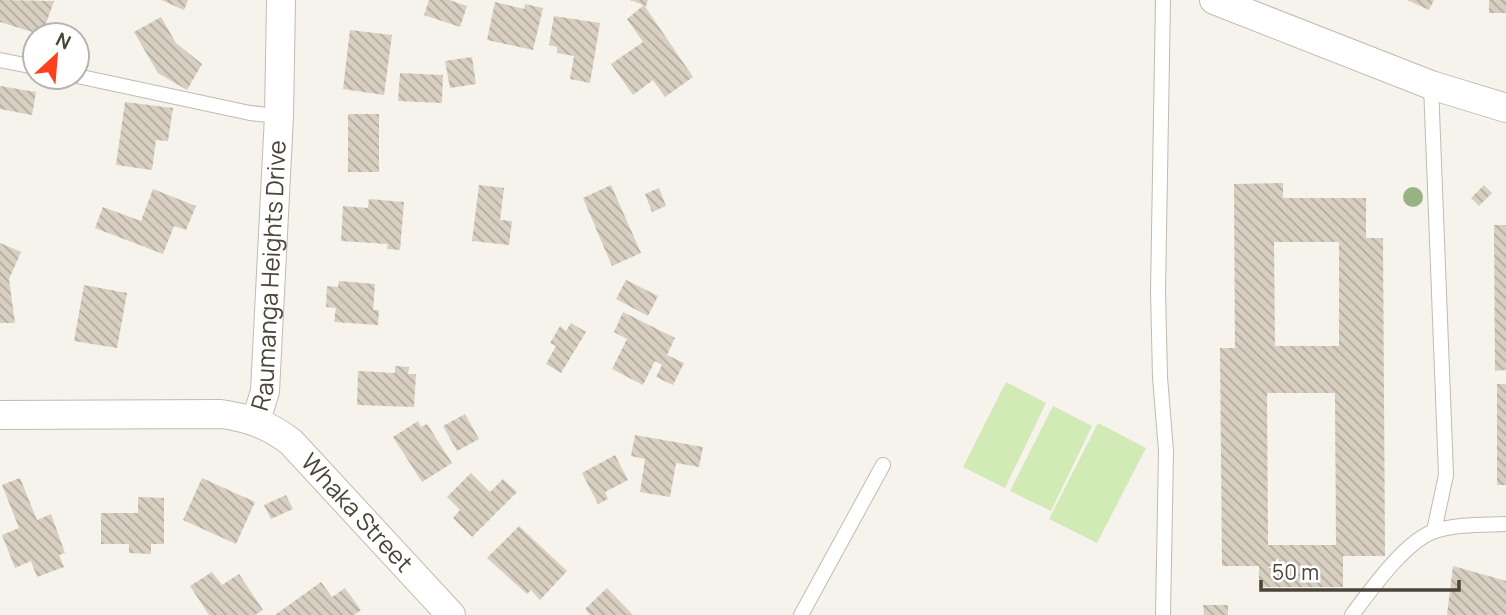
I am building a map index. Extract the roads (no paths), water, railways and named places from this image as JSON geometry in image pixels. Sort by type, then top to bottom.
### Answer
[{"type":"street","name":"Raumanga Heights Drive","points":[[0,415],[221,414],[256,421],[265,391],[279,116],[281,0]]},
{"type":"street","points":[[1214,0],[1431,85],[1506,108]]},
{"type":"street","name":"Whaka Street","points":[[256,421],[277,431],[291,442],[451,615]]},
{"type":"lane","points":[[1163,0],[1158,291],[1160,377],[1166,451],[1163,615]]},
{"type":"lane","points":[[0,60],[21,64]]},
{"type":"lane","points":[[91,79],[250,113],[279,116]]},
{"type":"lane","points":[[1431,85],[1446,475],[1434,531]]},
{"type":"lane","points":[[801,615],[883,465]]},
{"type":"lane","points":[[1352,615],[1383,573],[1416,543],[1434,531],[1506,524]]}]
